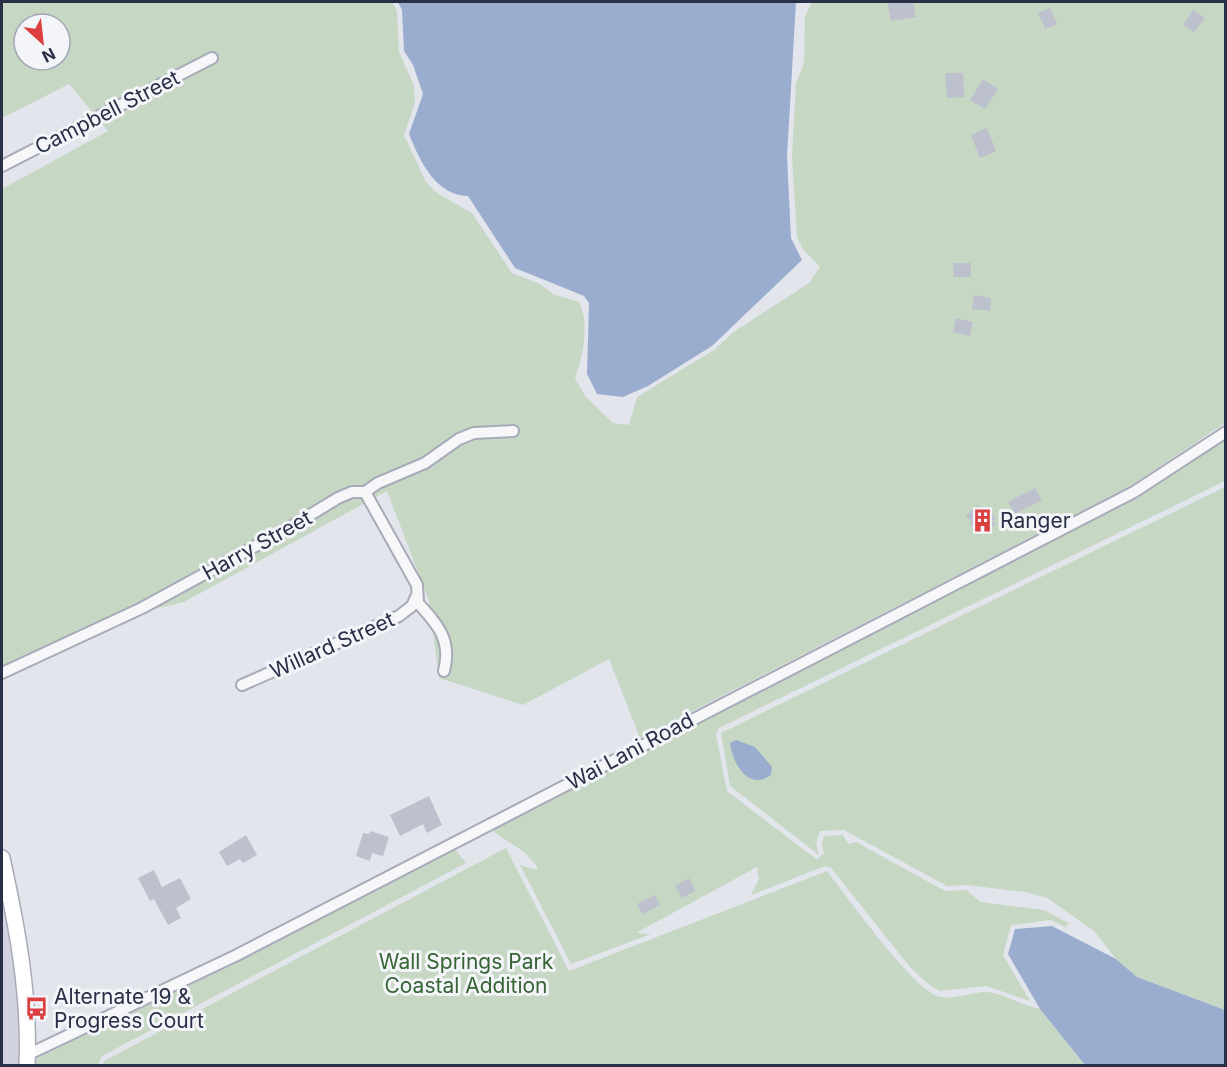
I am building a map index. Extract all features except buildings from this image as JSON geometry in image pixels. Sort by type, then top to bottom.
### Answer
[{"type":"main road","points":[[2,858],[16,922],[25,997],[27,1060]]},
{"type":"street","name":"Campbell Street","points":[[2,166],[212,58]]},
{"type":"street","name":"Harry Street","points":[[2,673],[142,608],[292,526],[338,498],[352,492],[365,492],[378,483],[425,463],[459,439],[474,433],[513,431]]},
{"type":"street","name":"Wai Lani Road","points":[[27,1060],[237,955],[1134,492],[1226,432]]},
{"type":"street","points":[[365,492],[417,585],[416,597],[434,619],[443,637],[448,651],[444,671]]},
{"type":"street","name":"Willard Street","points":[[242,685],[399,616],[412,606],[416,597]]},
{"type":"shaded area","points":[[2,885],[10,923],[19,997],[21,1065],[2,1065]]},
{"type":"green space","points":[[2,2],[392,2],[397,11],[399,52],[414,85],[415,103],[404,135],[426,182],[437,193],[472,213],[512,273],[540,284],[553,294],[579,302],[585,330],[581,360],[575,378],[585,396],[613,423],[629,425],[637,397],[714,350],[735,331],[809,283],[820,267],[803,249],[797,237],[792,156],[796,83],[804,63],[805,16],[812,2],[1225,2],[1225,423],[1131,486],[640,738],[609,659],[523,705],[439,678],[429,601],[387,491],[184,602],[142,612],[6,671],[2,665],[2,189],[108,131],[69,84],[2,118]]},
{"type":"green space","points":[[1225,440],[1225,481],[719,728],[716,734],[727,791],[816,859],[824,854],[822,843],[824,836],[843,835],[848,844],[856,842],[945,891],[966,890],[981,902],[1044,910],[1070,924],[1066,925],[1067,928],[1051,920],[1011,925],[1003,955],[1030,1001],[986,986],[940,991],[928,984],[909,966],[831,868],[825,866],[751,895],[759,879],[757,867],[636,933],[651,934],[571,964],[520,865],[537,870],[537,866],[524,852],[491,830],[1137,498]]},
{"type":"green space","points":[[1225,487],[1225,1010],[1137,977],[1116,959],[1094,931],[1047,898],[1025,892],[967,885],[947,886],[844,830],[820,831],[816,843],[819,855],[730,786],[721,733]]},
{"type":"green space","name":"Wall Springs Park Coastal Addition","points":[[506,848],[569,971],[827,871],[896,959],[925,988],[942,997],[989,992],[1040,1009],[1085,1065],[103,1065],[104,1061]]},
{"type":"green space","points":[[455,849],[466,863],[102,1056],[98,1065],[33,1066],[33,1060],[240,961]]},
{"type":"water","points":[[398,2],[796,2],[787,156],[791,238],[802,260],[712,346],[648,386],[623,397],[597,394],[587,374],[589,303],[584,296],[515,268],[468,196],[446,190],[430,175],[418,155],[409,134],[423,94],[413,65],[404,51],[402,10]]},
{"type":"water","points":[[736,740],[755,747],[772,767],[771,775],[755,780],[743,772],[731,751],[730,743]]},
{"type":"water","points":[[1052,926],[1116,959],[1137,977],[1225,1010],[1225,1065],[1085,1065],[1040,1009],[1008,954],[1015,929]]},
{"type":"place","name":"Ranger","points":[[982,520]]},
{"type":"place","name":"Alternate 19 & Progress Court","points":[[36,1008]]}]
